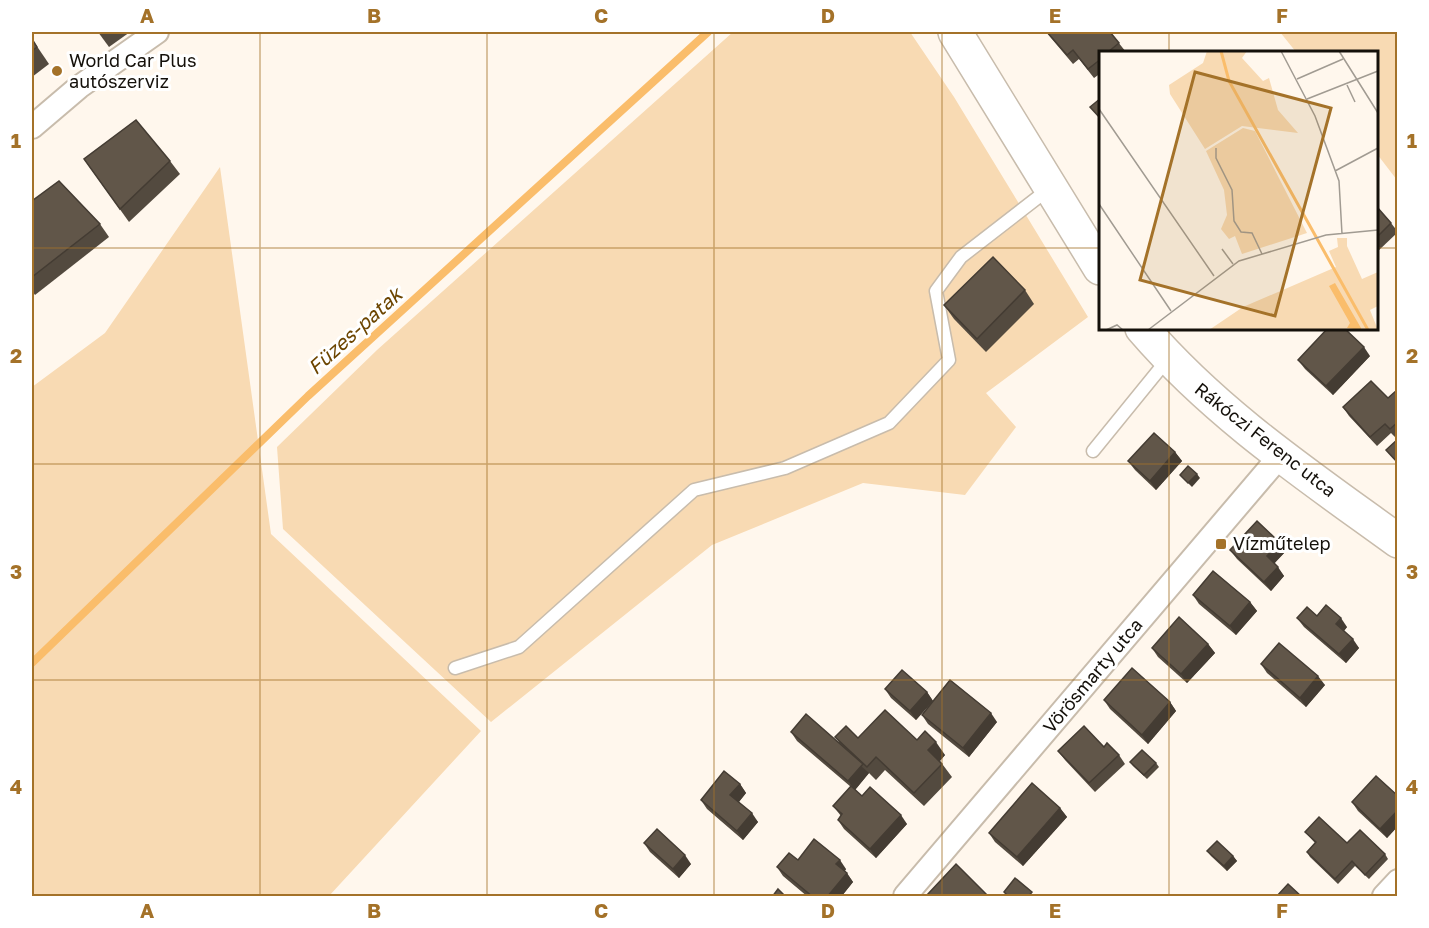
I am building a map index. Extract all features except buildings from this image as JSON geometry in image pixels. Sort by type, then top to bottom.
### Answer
[{"type":"main road","points":[[955,32],[1099,265]]},
{"type":"main road","name":"Rákóczi Ferenc utca","points":[[1144,330],[1168,359],[1232,419],[1398,541]]},
{"type":"street","points":[[32,127],[79,87],[157,32]]},
{"type":"street","name":"Vörösmarty utca","points":[[905,897],[1280,456]]},
{"type":"street","points":[[1384,897],[1398,880]]},
{"type":"lane","points":[[455,668],[519,647],[694,490],[785,468],[889,423],[949,360],[936,291],[961,257],[1052,187]]},
{"type":"lane","points":[[1093,451],[1168,359]]},
{"type":"shaded area","points":[[733,32],[910,32],[954,97],[1088,317],[986,393],[1016,427],[965,495],[863,483],[712,545],[491,722],[283,529],[277,447],[377,350]]},
{"type":"shaded area","points":[[1280,32],[1397,32],[1397,180],[1378,155],[1378,51],[1295,51]]},
{"type":"shaded area","points":[[220,167],[271,534],[481,731],[329,896],[32,896],[32,387],[105,333]]},
{"type":"waterway","name":"Füzes-patak","points":[[32,663],[308,396],[708,32]]},
{"type":"place","name":"World Car Plus autószerviz","points":[[57,71]]},
{"type":"place","name":"Vízműtelep","points":[[1221,544]]}]
